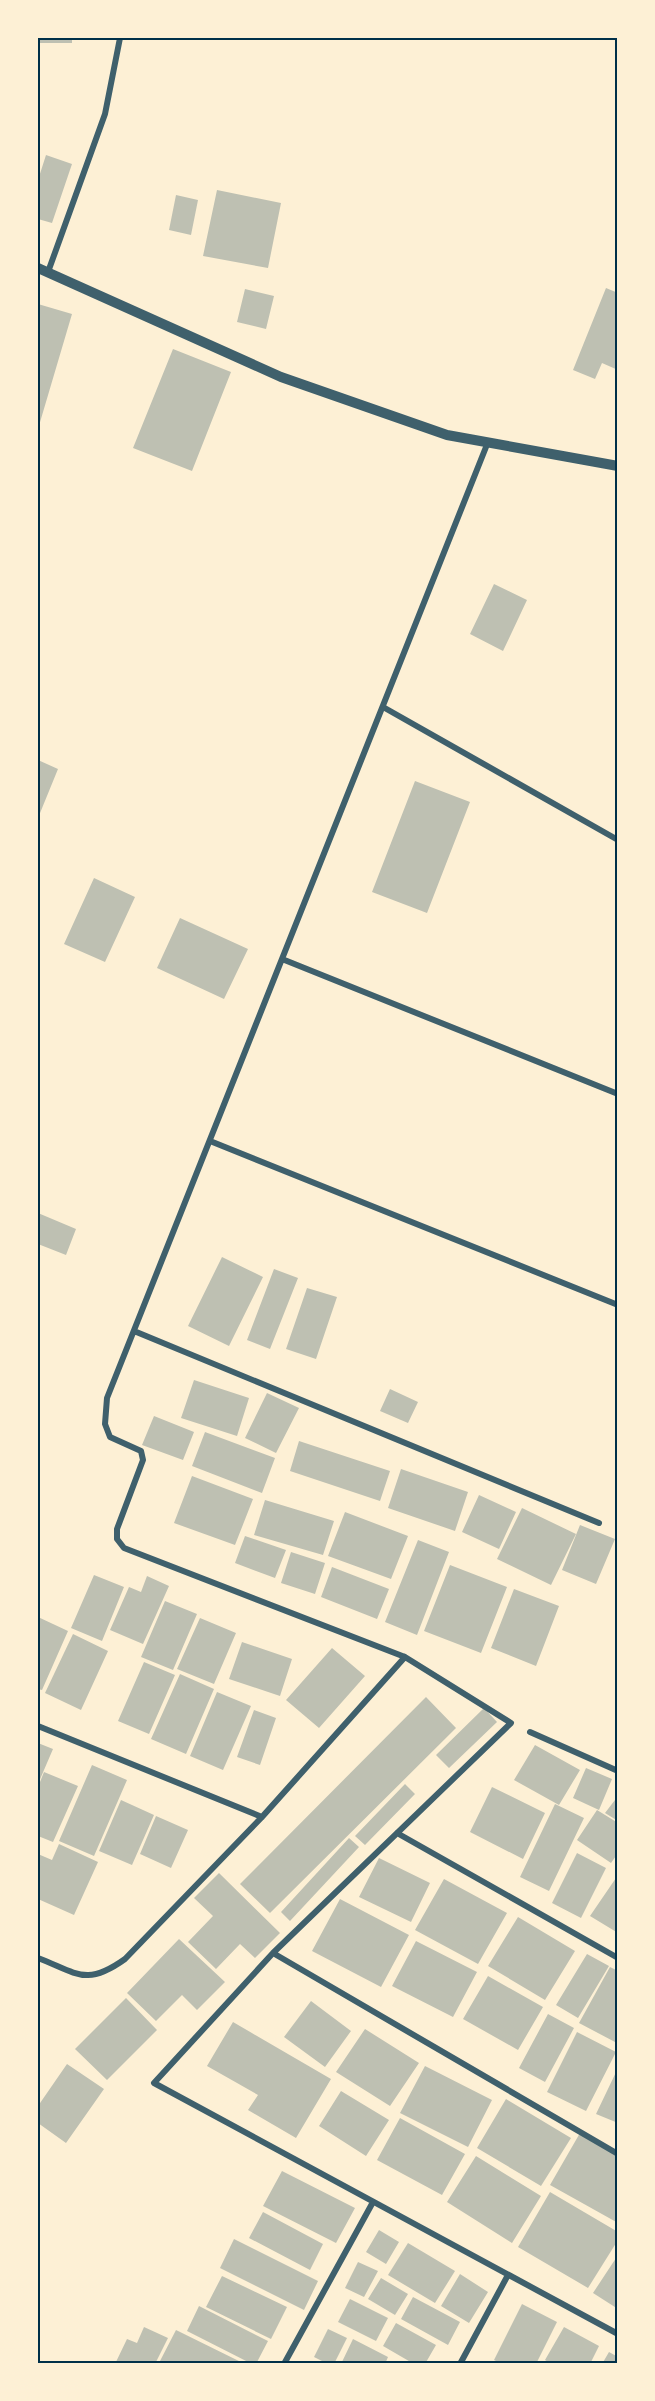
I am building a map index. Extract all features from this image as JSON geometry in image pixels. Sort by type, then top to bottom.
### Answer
[{"type":"street","points":[[120,38],[105,114],[43,270],[281,377],[447,435],[618,466]]},
{"type":"street","points":[[488,442],[107,1398],[105,1424],[110,1437],[141,1451],[143,1460],[117,1529],[117,1539],[124,1548],[405,1657],[511,1723],[273,1953],[154,2083],[618,2334]]},
{"type":"street","points":[[383,706],[618,840]]},
{"type":"street","points":[[282,959],[618,1094]]},
{"type":"street","points":[[210,1141],[618,1305]]},
{"type":"street","points":[[134,1331],[599,1523]]},
{"type":"street","points":[[38,1958],[77,1975],[93,1976],[107,1972],[125,1959],[262,1817],[405,1657]]},
{"type":"street","points":[[38,1726],[262,1817]]},
{"type":"street","points":[[530,1732],[618,1772]]},
{"type":"street","points":[[397,1833],[618,1958]]},
{"type":"street","points":[[273,1953],[618,2154]]},
{"type":"street","points":[[284,2364],[373,2202]]},
{"type":"street","points":[[460,2364],[508,2275]]},
{"type":"building","points":[[38,38],[72,38],[72,43],[38,43]]},
{"type":"building","points":[[46,155],[72,164],[52,223],[38,219],[38,180]]},
{"type":"building","points":[[217,190],[281,203],[268,268],[203,256]]},
{"type":"building","points":[[176,195],[198,200],[191,235],[169,230]]},
{"type":"building","points":[[606,288],[618,293],[618,370],[602,363],[595,379],[573,370]]},
{"type":"building","points":[[245,289],[274,296],[266,329],[237,322]]},
{"type":"building","points":[[38,304],[72,314],[38,429]]},
{"type":"building","points":[[173,349],[231,372],[192,471],[133,448]]},
{"type":"building","points":[[494,584],[527,600],[503,651],[470,634]]},
{"type":"building","points":[[38,760],[58,769],[38,818]]},
{"type":"building","points":[[415,781],[470,802],[427,913],[372,892]]},
{"type":"building","points":[[94,878],[135,897],[105,962],[64,944]]},
{"type":"building","points":[[180,918],[248,949],[224,999],[157,968]]},
{"type":"building","points":[[38,1213],[76,1229],[66,1255],[38,1244]]},
{"type":"building","points":[[222,1257],[263,1277],[229,1346],[188,1326]]},
{"type":"building","points":[[274,1269],[298,1278],[270,1349],[247,1340]]},
{"type":"building","points":[[307,1288],[337,1297],[316,1359],[286,1349]]},
{"type":"building","points":[[194,1380],[249,1398],[237,1436],[181,1418]]},
{"type":"building","points":[[390,1389],[418,1402],[408,1423],[380,1411]]},
{"type":"building","points":[[267,1393],[299,1408],[276,1453],[245,1438]]},
{"type":"building","points":[[154,1416],[194,1432],[183,1460],[142,1445]]},
{"type":"building","points":[[205,1432],[275,1458],[262,1493],[192,1466]]},
{"type":"building","points":[[299,1441],[390,1471],[380,1501],[290,1471]]},
{"type":"building","points":[[401,1469],[468,1492],[455,1531],[388,1508]]},
{"type":"building","points":[[192,1476],[253,1499],[235,1545],[174,1523]]},
{"type":"building","points":[[479,1495],[516,1512],[499,1549],[462,1532]]},
{"type":"building","points":[[265,1500],[334,1521],[323,1555],[254,1535]]},
{"type":"building","points":[[522,1508],[576,1534],[551,1585],[497,1559]]},
{"type":"building","points":[[345,1512],[408,1536],[391,1579],[328,1556]]},
{"type":"building","points":[[580,1525],[615,1539],[596,1584],[562,1570]]},
{"type":"building","points":[[245,1536],[286,1550],[275,1578],[235,1563]]},
{"type":"building","points":[[418,1540],[449,1552],[417,1635],[385,1622]]},
{"type":"building","points":[[291,1552],[325,1563],[315,1594],[281,1583]]},
{"type":"building","points":[[450,1565],[507,1587],[481,1653],[424,1631]]},
{"type":"building","points":[[332,1567],[389,1589],[377,1619],[321,1597]]},
{"type":"building","points":[[94,1575],[124,1587],[102,1641],[71,1628]]},
{"type":"building","points":[[147,1576],[169,1586],[143,1644],[110,1630],[129,1587],[141,1592]]},
{"type":"building","points":[[514,1589],[559,1606],[536,1666],[491,1648]]},
{"type":"building","points":[[165,1601],[197,1614],[173,1670],[141,1657]]},
{"type":"building","points":[[38,1617],[68,1631],[42,1690],[38,1689]]},
{"type":"building","points":[[200,1618],[236,1633],[214,1684],[177,1669]]},
{"type":"building","points":[[73,1634],[108,1651],[81,1710],[45,1693]]},
{"type":"building","points":[[242,1642],[292,1659],[280,1696],[229,1679]]},
{"type":"building","points":[[332,1648],[365,1676],[319,1728],[286,1700]]},
{"type":"building","points":[[144,1662],[175,1675],[149,1734],[118,1721]]},
{"type":"building","points":[[180,1674],[214,1689],[186,1754],[151,1739]]},
{"type":"building","points":[[217,1692],[251,1706],[223,1770],[190,1756]]},
{"type":"building","points":[[426,1697],[456,1728],[270,1913],[240,1884]]},
{"type":"building","points":[[484,1708],[497,1722],[449,1768],[436,1755]]},
{"type":"building","points":[[254,1710],[276,1718],[260,1765],[237,1757]]},
{"type":"building","points":[[38,1743],[53,1749],[38,1784]]},
{"type":"building","points":[[535,1745],[580,1770],[559,1805],[514,1780]]},
{"type":"building","points":[[92,1765],[127,1780],[94,1856],[59,1841]]},
{"type":"building","points":[[586,1768],[612,1779],[599,1810],[573,1798]]},
{"type":"building","points":[[44,1772],[78,1786],[53,1842],[38,1836],[38,1787]]},
{"type":"building","points":[[405,1784],[415,1794],[365,1845],[355,1836]]},
{"type":"building","points":[[492,1787],[545,1813],[523,1859],[470,1832]]},
{"type":"building","points":[[618,1796],[618,1821],[605,1813]]},
{"type":"building","points":[[121,1800],[154,1815],[132,1865],[99,1851]]},
{"type":"building","points":[[555,1804],[584,1818],[549,1891],[520,1877]]},
{"type":"building","points":[[597,1810],[618,1823],[618,1853],[611,1863],[577,1840]]},
{"type":"building","points":[[156,1816],[188,1830],[171,1868],[140,1854]]},
{"type":"building","points":[[349,1838],[359,1847],[290,1921],[281,1912]]},
{"type":"building","points":[[59,1844],[98,1862],[74,1915],[38,1899],[38,1854],[52,1860]]},
{"type":"building","points":[[577,1853],[606,1868],[581,1918],[552,1903]]},
{"type":"building","points":[[379,1858],[430,1883],[411,1922],[359,1897]]},
{"type":"building","points":[[219,1873],[280,1933],[255,1958],[240,1944],[216,1969],[188,1942],[213,1916],[194,1898]]},
{"type":"building","points":[[618,1875],[618,1933],[590,1916]]},
{"type":"building","points":[[444,1879],[507,1913],[478,1964],[415,1930]]},
{"type":"building","points":[[340,1899],[409,1935],[381,1987],[312,1951]]},
{"type":"building","points":[[518,1917],[575,1951],[545,2000],[488,1966]]},
{"type":"building","points":[[179,1939],[225,1982],[197,2010],[182,1995],[156,2021],[127,1993]]},
{"type":"building","points":[[416,1941],[477,1972],[453,2017],[392,1986]]},
{"type":"building","points":[[587,1954],[609,1966],[578,2018],[556,2005]]},
{"type":"building","points":[[610,1967],[618,1971],[618,2037],[615,2042],[579,2023]]},
{"type":"building","points":[[488,1976],[543,2007],[518,2050],[463,2019]]},
{"type":"building","points":[[126,1998],[157,2030],[107,2080],[75,2049]]},
{"type":"building","points":[[311,2001],[351,2031],[325,2067],[284,2037]]},
{"type":"building","points":[[548,2014],[574,2028],[545,2082],[519,2068]]},
{"type":"building","points":[[233,2022],[331,2079],[296,2138],[248,2110],[258,2095],[207,2066]]},
{"type":"building","points":[[365,2029],[419,2063],[390,2106],[336,2072]]},
{"type":"building","points":[[577,2032],[616,2052],[586,2111],[547,2092]]},
{"type":"building","points":[[67,2064],[104,2089],[66,2143],[38,2123],[38,2106]]},
{"type":"building","points":[[425,2066],[492,2100],[468,2147],[400,2113]]},
{"type":"building","points":[[618,2068],[618,2123],[596,2114]]},
{"type":"building","points":[[341,2091],[389,2120],[366,2156],[319,2126]]},
{"type":"building","points":[[506,2099],[571,2138],[541,2186],[477,2148]]},
{"type":"building","points":[[400,2118],[465,2154],[442,2195],[377,2160]]},
{"type":"building","points":[[580,2133],[618,2155],[618,2223],[550,2185]]},
{"type":"building","points":[[476,2156],[541,2196],[512,2243],[447,2202]]},
{"type":"building","points":[[282,2171],[355,2208],[336,2243],[263,2206]]},
{"type":"building","points":[[550,2192],[618,2232],[618,2240],[588,2288],[518,2247]]},
{"type":"building","points":[[263,2212],[323,2244],[310,2270],[249,2238]]},
{"type":"building","points":[[379,2230],[399,2242],[386,2264],[366,2252]]},
{"type":"building","points":[[234,2239],[318,2281],[304,2310],[220,2268]]},
{"type":"building","points":[[408,2243],[455,2271],[435,2303],[388,2275]]},
{"type":"building","points":[[618,2255],[618,2309],[593,2293]]},
{"type":"building","points":[[358,2262],[378,2271],[364,2297],[345,2288]]},
{"type":"building","points":[[460,2274],[488,2292],[469,2323],[441,2306]]},
{"type":"building","points":[[222,2276],[287,2307],[271,2339],[206,2307]]},
{"type":"building","points":[[381,2278],[408,2294],[395,2315],[368,2299]]},
{"type":"building","points":[[413,2297],[460,2322],[448,2345],[401,2319]]},
{"type":"building","points":[[350,2299],[388,2318],[376,2341],[338,2322]]},
{"type":"building","points":[[522,2304],[557,2322],[536,2364],[502,2364],[494,2360]]},
{"type":"building","points":[[199,2306],[268,2341],[256,2364],[187,2331]]},
{"type":"building","points":[[396,2323],[436,2345],[425,2364],[414,2364],[383,2346]]},
{"type":"building","points":[[144,2327],[168,2338],[155,2364],[115,2364],[127,2339],[137,2343]]},
{"type":"building","points":[[564,2327],[599,2346],[590,2364],[551,2364],[545,2360]]},
{"type":"building","points":[[328,2329],[347,2338],[334,2364],[328,2364],[314,2357]]},
{"type":"building","points":[[176,2330],[245,2364],[166,2364],[160,2361]]},
{"type":"building","points":[[353,2339],[388,2357],[385,2364],[341,2364]]},
{"type":"building","points":[[609,2352],[618,2357],[618,2364],[602,2364]]}]
